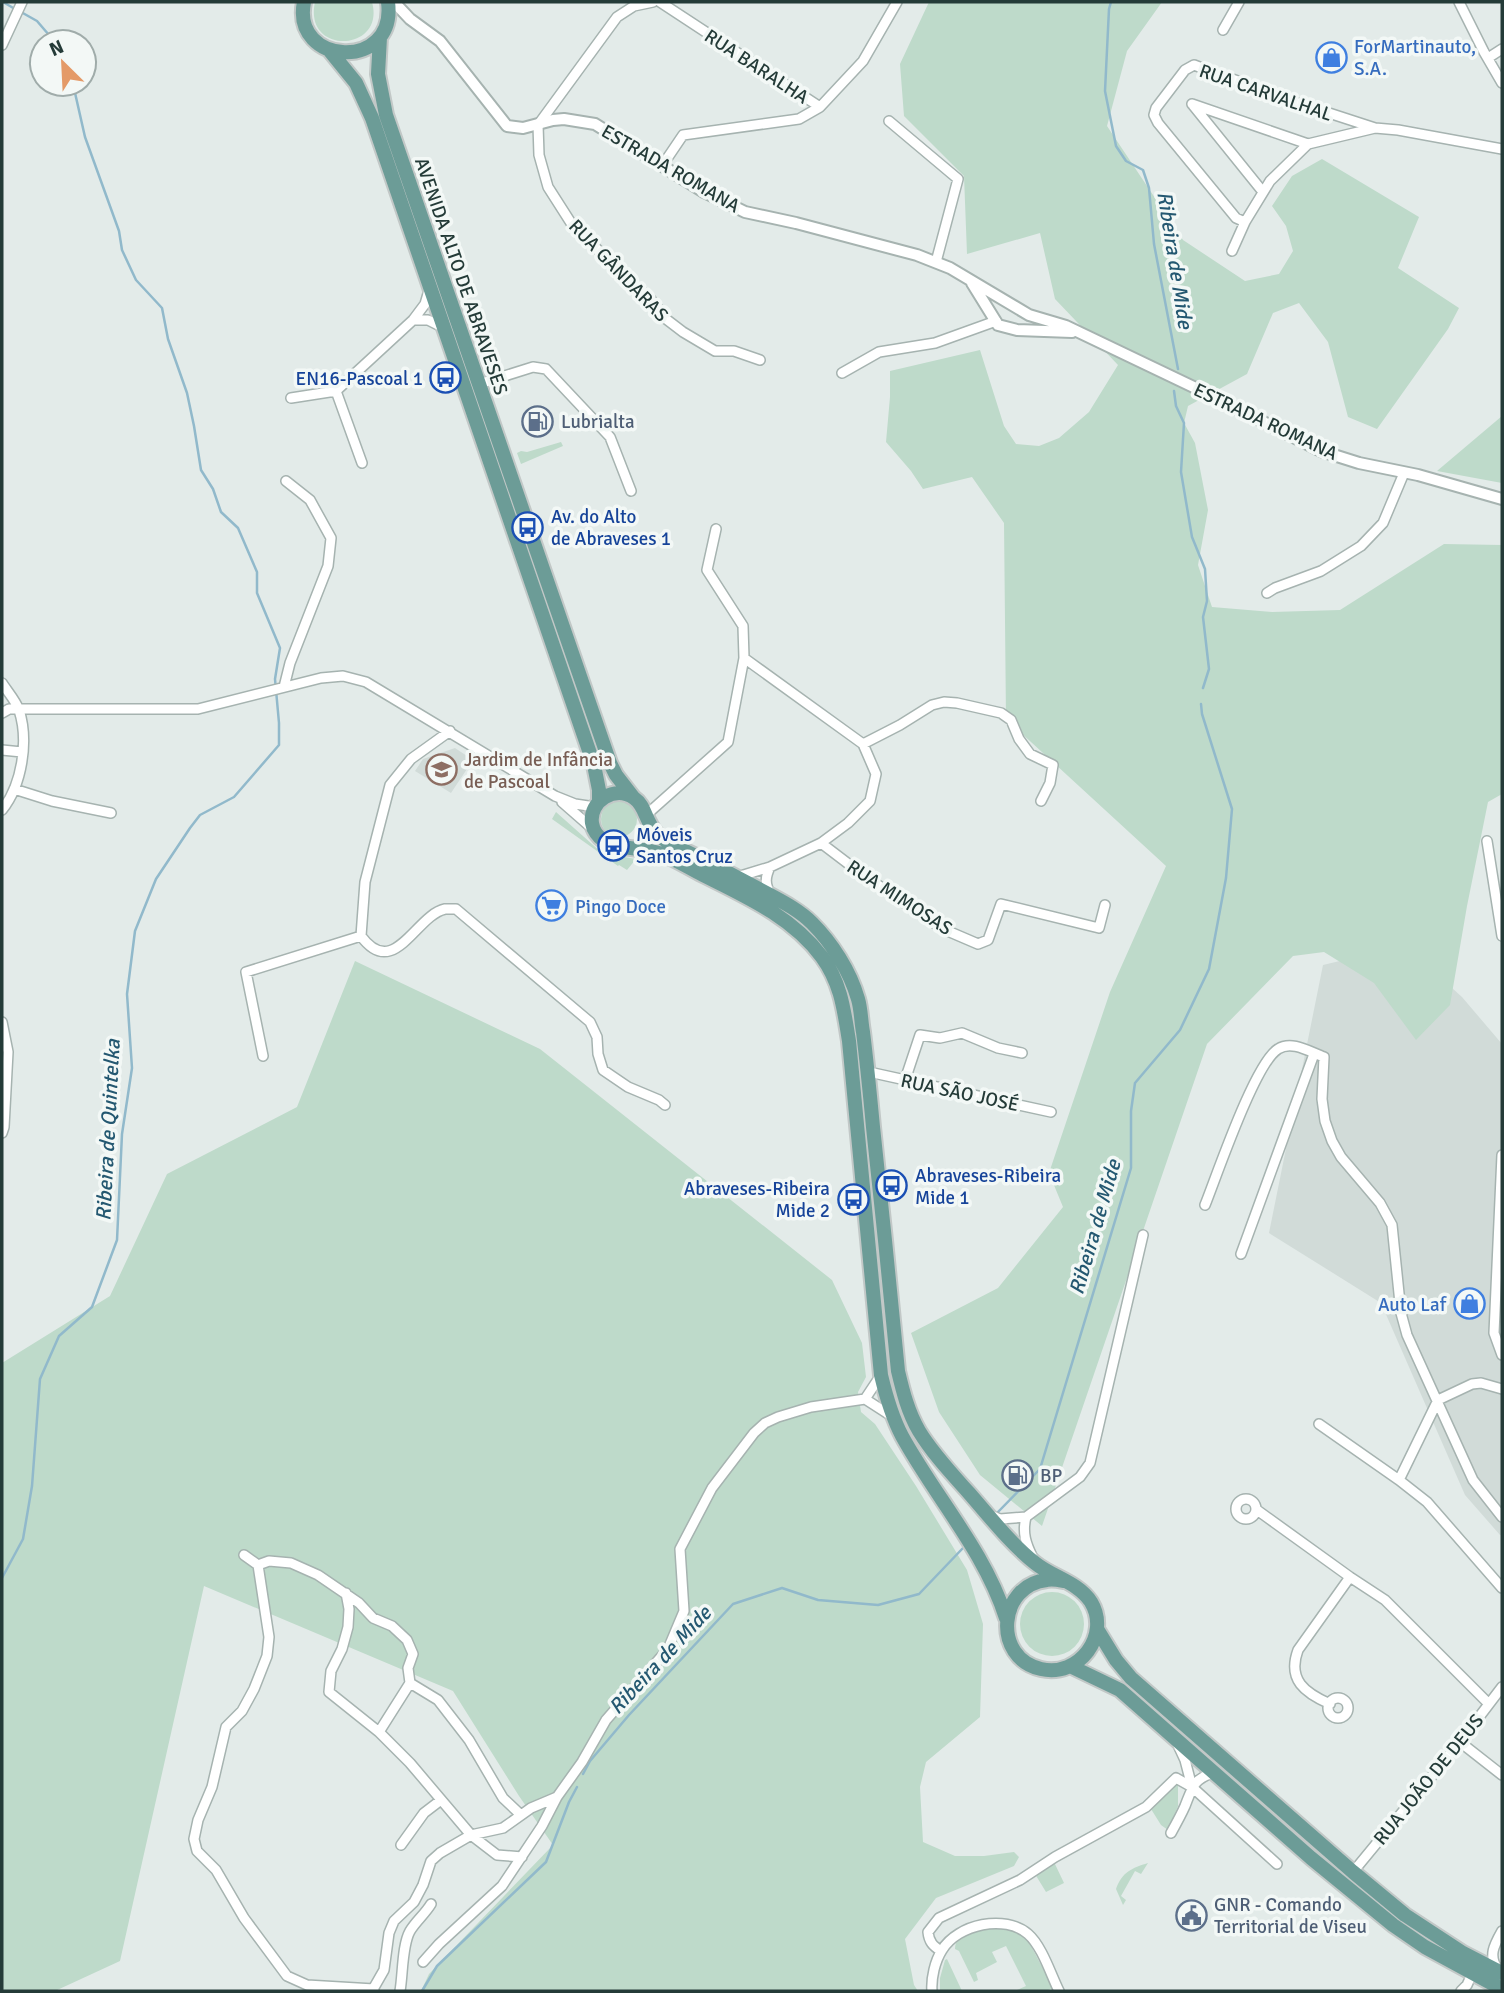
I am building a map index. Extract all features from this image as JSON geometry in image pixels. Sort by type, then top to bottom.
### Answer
[{"type":"main road","name":"AVENIDA ALTO DE ABRAVESES","points":[[304,2],[304,22],[310,34],[318,44],[330,51],[356,83],[372,118],[594,765],[599,790],[597,804]]},
{"type":"main road","points":[[330,51],[344,54],[358,52],[370,46],[380,37],[388,21],[388,2]]},
{"type":"main road","name":"AVENIDA ALTO DE ABRAVESES","points":[[380,37],[378,74],[386,115],[610,763],[665,841],[737,877],[800,913],[831,946],[846,970],[858,999],[869,1072],[898,1371],[906,1405],[920,1432],[939,1459],[1010,1540],[1036,1564],[1063,1581]]},
{"type":"main road","points":[[621,846],[641,834],[641,809],[624,793],[615,793],[597,804],[592,822],[594,830],[605,842],[613,845],[660,853],[760,904],[792,925],[811,943],[833,976],[842,997],[849,1041],[881,1375],[894,1417],[902,1436],[991,1578],[1005,1612],[1010,1644],[1018,1656],[1041,1669],[1055,1670],[1070,1666],[1083,1658],[1093,1645],[1097,1617],[1092,1604],[1075,1586],[1063,1581],[1048,1579],[1033,1583],[1021,1591],[1005,1612]]},
{"type":"main road","points":[[1097,1629],[1131,1678],[1353,1872],[1405,1915],[1468,1956],[1501,1973]]},
{"type":"main road","points":[[1070,1666],[1120,1690],[1311,1858],[1393,1926],[1425,1947],[1502,1989]]},
{"type":"street","name":"ESTRADA ROMANA","points":[[394,2],[410,19],[440,41],[507,126],[523,128],[564,119],[595,124],[704,192],[745,212],[918,255],[936,262],[1029,315],[1079,332],[1321,451],[1502,499]]},
{"type":"street","points":[[538,125],[617,17],[634,6],[653,2]]},
{"type":"street","name":"RUA BARALHA","points":[[660,2],[820,107]]},
{"type":"street","name":"RUA BARALHA","points":[[662,166],[683,135],[799,119],[820,107],[863,61],[897,2]]},
{"type":"street","points":[[1223,30],[1239,2]]},
{"type":"street","points":[[1459,2],[1502,83]]},
{"type":"street","points":[[2,45],[22,3]]},
{"type":"street","points":[[388,21],[410,19]]},
{"type":"street","points":[[1488,58],[1502,49]]},
{"type":"street","name":"RUA CARVALHAL","points":[[1194,65],[1376,128],[1308,144],[1270,181],[1245,222],[1236,218],[1154,115],[1156,108],[1185,70],[1194,65]]},
{"type":"street","points":[[1263,192],[1192,104],[1308,144]]},
{"type":"street","points":[[889,121],[957,179],[936,262]]},
{"type":"street","name":"RUA GÂNDARAS","points":[[538,125],[540,155],[548,187],[571,223],[632,285],[649,297],[666,319],[683,332],[715,351],[734,351],[760,360]]},
{"type":"street","points":[[1376,128],[1502,149]]},
{"type":"street","points":[[1232,251],[1245,222]]},
{"type":"street","name":"ESTRADA ROMANA","points":[[970,281],[998,325],[1017,330],[1079,332]]},
{"type":"street","points":[[291,398],[336,391],[413,320],[425,304],[430,286]]},
{"type":"street","points":[[413,320],[428,320],[445,328]]},
{"type":"street","points":[[842,373],[879,352],[935,343],[996,321]]},
{"type":"street","points":[[479,384],[533,367],[546,369],[610,437],[631,491]]},
{"type":"street","points":[[336,391],[362,463]]},
{"type":"street","points":[[1267,593],[1321,570],[1361,546],[1383,523],[1405,473]]},
{"type":"street","points":[[284,687],[290,663],[328,566],[331,538],[310,500],[286,481]]},
{"type":"street","points":[[641,809],[668,793],[728,742],[744,658],[743,626],[708,570],[716,529]]},
{"type":"street","points":[[737,877],[771,867],[821,843],[848,823],[870,801],[876,774],[863,744],[744,658]]},
{"type":"street","points":[[2,713],[9,709],[198,709],[321,678],[343,676],[366,681],[450,731],[555,796],[594,830]]},
{"type":"street","points":[[2,682],[19,709],[24,736],[14,789],[2,810]]},
{"type":"street","points":[[863,744],[932,705],[944,702],[1001,713],[1011,720],[1019,739],[1030,754],[1053,765],[1050,783],[1041,801]]},
{"type":"street","points":[[450,731],[411,759],[390,785],[365,882],[361,936],[370,948],[379,952],[390,950],[402,944],[436,914],[445,909],[456,909],[590,1022],[597,1037],[603,1070],[628,1087],[665,1105]]},
{"type":"street","points":[[2,750],[22,752]]},
{"type":"street","points":[[14,789],[52,801],[111,813]]},
{"type":"street","points":[[555,796],[575,804],[597,804]]},
{"type":"street","points":[[1487,841],[1502,936]]},
{"type":"street","name":"RUA MIMOSAS","points":[[821,843],[943,929],[978,944],[988,940],[1001,904],[1099,928],[1105,905]]},
{"type":"street","points":[[770,895],[765,885],[765,877],[771,867]]},
{"type":"street","points":[[263,1056],[246,972],[361,936]]},
{"type":"street","points":[[2,1022],[8,1052],[5,1127],[2,1133]]},
{"type":"street","points":[[905,1080],[920,1035],[940,1038],[962,1033],[998,1048],[1022,1053]]},
{"type":"street","points":[[1205,1205],[1244,1106],[1272,1054],[1279,1048],[1291,1045],[1324,1057],[1322,1098],[1325,1121],[1341,1157],[1380,1203],[1392,1225],[1401,1313],[1407,1335],[1473,1480],[1502,1517]]},
{"type":"street","points":[[1241,1254],[1314,1054]]},
{"type":"street","name":"RUA SÃO JOSÉ","points":[[869,1072],[1051,1112]]},
{"type":"street","points":[[1502,1155],[1494,1333],[1502,1355]]},
{"type":"street","points":[[987,1513],[1000,1518],[1026,1517],[1080,1477],[1090,1463],[1143,1235]]},
{"type":"street","points":[[865,1399],[881,1375]]},
{"type":"street","points":[[1399,1480],[1438,1400],[1472,1384],[1481,1383],[1502,1389]]},
{"type":"street","points":[[423,1962],[502,1886],[606,1720],[668,1649],[684,1611],[680,1549],[712,1488],[754,1433],[765,1423],[811,1407],[865,1399],[894,1417]]},
{"type":"street","points":[[1319,1424],[1427,1502],[1502,1588]]},
{"type":"street","points":[[1256,1510],[1385,1600],[1488,1703]]},
{"type":"street","points":[[1026,1517],[1024,1540],[1036,1564]]},
{"type":"street","points":[[244,1555],[258,1565],[269,1637],[267,1656],[242,1711],[226,1727],[212,1787],[198,1820],[194,1839],[197,1851],[216,1870],[244,1919],[287,1976],[307,1985],[373,1990],[384,1970],[389,1933],[394,1921],[414,1902],[424,1885],[431,1861],[471,1835],[503,1828],[531,1808],[557,1797]]},
{"type":"street","points":[[258,1565],[269,1561],[291,1563],[318,1575],[359,1603],[373,1618],[392,1626],[407,1640],[413,1654],[408,1668],[410,1683],[379,1732]]},
{"type":"street","points":[[1329,1704],[1311,1695],[1298,1681],[1296,1656],[1350,1577]]},
{"type":"street","points":[[345,1593],[349,1609],[348,1627],[342,1649],[331,1671],[329,1692],[379,1732],[410,1763],[471,1835],[497,1855],[522,1857]]},
{"type":"street","points":[[410,1683],[439,1700],[469,1740],[503,1798],[521,1815]]},
{"type":"street","name":"RUA JOÃO DE DEUS","points":[[1353,1872],[1502,1687]]},
{"type":"street","points":[[1173,1736],[1185,1760],[1192,1787]]},
{"type":"street","points":[[1460,1742],[1502,1775]]},
{"type":"street","points":[[1171,1833],[1192,1787],[1202,1777],[1214,1772]]},
{"type":"street","points":[[941,1951],[933,1946],[928,1932],[939,1918],[1020,1880],[1055,1857],[1146,1807],[1176,1778],[1192,1787],[1277,1864]]},
{"type":"street","points":[[401,1845],[424,1813],[441,1800]]},
{"type":"street","points":[[400,1991],[407,1937],[412,1927],[425,1915],[430,1904]]},
{"type":"street","points":[[932,1991],[934,1971],[941,1951],[957,1936],[979,1925],[1006,1923],[1019,1928],[1035,1943],[1059,1991]]},
{"type":"street","points":[[1468,1956],[1482,1953],[1495,1943],[1502,1932]]},
{"type":"street","points":[[1495,1943],[1492,1958],[1501,1973]]},
{"type":"street","points":[[1461,1991],[1472,1974]]},
{"type":"shaded area","name":"Jardim de Infância de Pascoal","points":[[455,748],[473,760],[451,793],[415,771],[423,759]]},
{"type":"shaded area","points":[[1369,954],[1432,970],[1462,997],[1502,1044],[1502,1535],[1465,1495],[1381,1303],[1269,1233],[1323,965]]},
{"type":"green space","points":[[315,2],[372,2],[373,19],[367,31],[357,38],[344,41],[331,39],[321,32],[315,20]]},
{"type":"green space","points":[[929,2],[1162,2],[1127,51],[1107,126],[1183,240],[1245,281],[1279,274],[1293,251],[1286,226],[1272,206],[1292,176],[1322,159],[1419,217],[1398,268],[1459,308],[1448,329],[1377,429],[1348,417],[1328,342],[1299,303],[1273,313],[1247,374],[1188,406],[1184,423],[1195,443],[1208,510],[1198,565],[1212,607],[1272,612],[1340,610],[1444,544],[1502,545],[1502,794],[1488,802],[1450,1005],[1416,1040],[1374,983],[1324,952],[1293,956],[1207,1044],[1042,1526],[980,1475],[939,1412],[911,1333],[998,1288],[1063,1207],[1049,1173],[1110,992],[1166,866],[1006,719],[1004,523],[972,477],[923,489],[886,442],[890,371],[980,350],[1004,426],[1016,444],[1039,446],[1059,438],[1089,412],[1118,365],[1055,299],[1040,233],[967,254],[964,176],[904,116],[900,64]]},
{"type":"green space","points":[[1502,416],[1502,483],[1437,471]]},
{"type":"green space","points":[[561,442],[563,446],[521,464],[517,453]]},
{"type":"green space","points":[[619,801],[632,806],[637,819],[632,832],[619,837],[606,832],[601,819],[606,806]]},
{"type":"green space","points":[[556,812],[602,853],[636,859],[627,870],[618,866],[552,819]]},
{"type":"green space","points":[[355,961],[540,1049],[832,1280],[862,1343],[866,1377],[858,1392],[861,1412],[875,1424],[967,1570],[983,1624],[980,1717],[926,1762],[920,1787],[923,1842],[955,1856],[1014,1852],[1019,1857],[1014,1866],[936,1898],[905,1939],[914,1985],[918,1991],[421,1991],[429,1974],[553,1845],[453,1691],[204,1586],[120,1961],[55,1991],[2,1991],[2,1363],[110,1296],[167,1174],[297,1107]]},
{"type":"green space","points":[[1046,1592],[1058,1592],[1075,1601],[1082,1612],[1082,1636],[1075,1647],[1058,1656],[1046,1656],[1034,1651],[1025,1642],[1020,1630],[1020,1618],[1025,1606],[1034,1597]]},
{"type":"green space","points":[[1178,1784],[1178,1806],[1168,1830],[1161,1825],[1151,1809]]},
{"type":"green space","points":[[1054,1862],[1064,1883],[1046,1892],[1035,1874]]},
{"type":"green space","points":[[1148,1863],[1141,1874],[1135,1871],[1121,1896],[1126,1900],[1123,1905],[1116,1889],[1118,1883],[1128,1871]]},
{"type":"green space","points":[[999,1925],[1020,1933],[1028,1940],[1053,1988],[1046,1991],[1015,1991],[1026,1986],[1006,1946],[992,1952],[997,1962],[976,1973],[978,1980],[974,1982],[959,1951],[955,1949],[956,1943],[972,1931]]},
{"type":"green space","points":[[947,1959],[962,1991],[940,1991],[940,1978]]},
{"type":"waterway","name":"Ribeira de Quintelka","points":[[3,2],[15,9]]},
{"type":"waterway","name":"Ribeira de Mide","points":[[1111,2],[1105,91],[1116,146],[1126,161],[1143,170],[1149,188],[1154,244],[1178,369]]},
{"type":"waterway","name":"Ribeira de Quintelka","points":[[21,12],[37,21],[43,28]]},
{"type":"waterway","name":"Ribeira de Quintelka","points":[[2,1578],[23,1539],[32,1486],[40,1379],[59,1336],[92,1307],[117,1240],[122,1134],[132,1068],[127,994],[135,931],[156,879],[200,815],[234,797],[279,745],[275,679],[280,648],[257,593],[257,572],[238,528],[221,512],[213,489],[201,470],[187,393],[168,339],[162,308],[136,280],[122,250],[119,231],[85,137],[76,98]]},
{"type":"waterway","name":"Ribeira de Mide","points":[[1174,391],[1176,406],[1184,423],[1181,472],[1192,537],[1205,569],[1207,601],[1203,617],[1209,669],[1203,688]]},
{"type":"waterway","name":"Ribeira de Mide","points":[[998,1512],[1040,1469],[1131,1168],[1131,1111],[1135,1083],[1180,1030],[1209,969],[1226,878],[1232,809],[1201,704]]},
{"type":"waterway","name":"Ribeira de Mide","points":[[583,1774],[590,1761],[629,1715],[733,1604],[782,1588],[818,1600],[878,1605],[919,1594],[963,1548]]},
{"type":"waterway","name":"Ribeira de Mide","points":[[422,1991],[437,1966],[546,1862],[577,1787]]},
{"type":"place","name":"ForMartinauto, S.A.","points":[[1331,57]]},
{"type":"place","name":"EN16-Pascoal 1","points":[[446,378]]},
{"type":"place","name":"Lubrialta","points":[[538,421]]},
{"type":"place","name":"Av. do Alto de Abraveses 1","points":[[528,527]]},
{"type":"place","name":"Jardim de Infância de Pascoal","points":[[441,770]]},
{"type":"place","name":"Móveis Santos Cruz","points":[[613,845]]},
{"type":"place","name":"Pingo Doce","points":[[552,906]]},
{"type":"place","name":"Abraveses-Ribeira Mide 1","points":[[892,1186]]},
{"type":"place","name":"Abraveses-Ribeira Mide 2","points":[[853,1199]]},
{"type":"place","name":"Auto Laf","points":[[1469,1304]]},
{"type":"place","name":"BP","points":[[1017,1475]]},
{"type":"place","name":"GNR - Comando Territorial de Viseu","points":[[1191,1915]]}]
